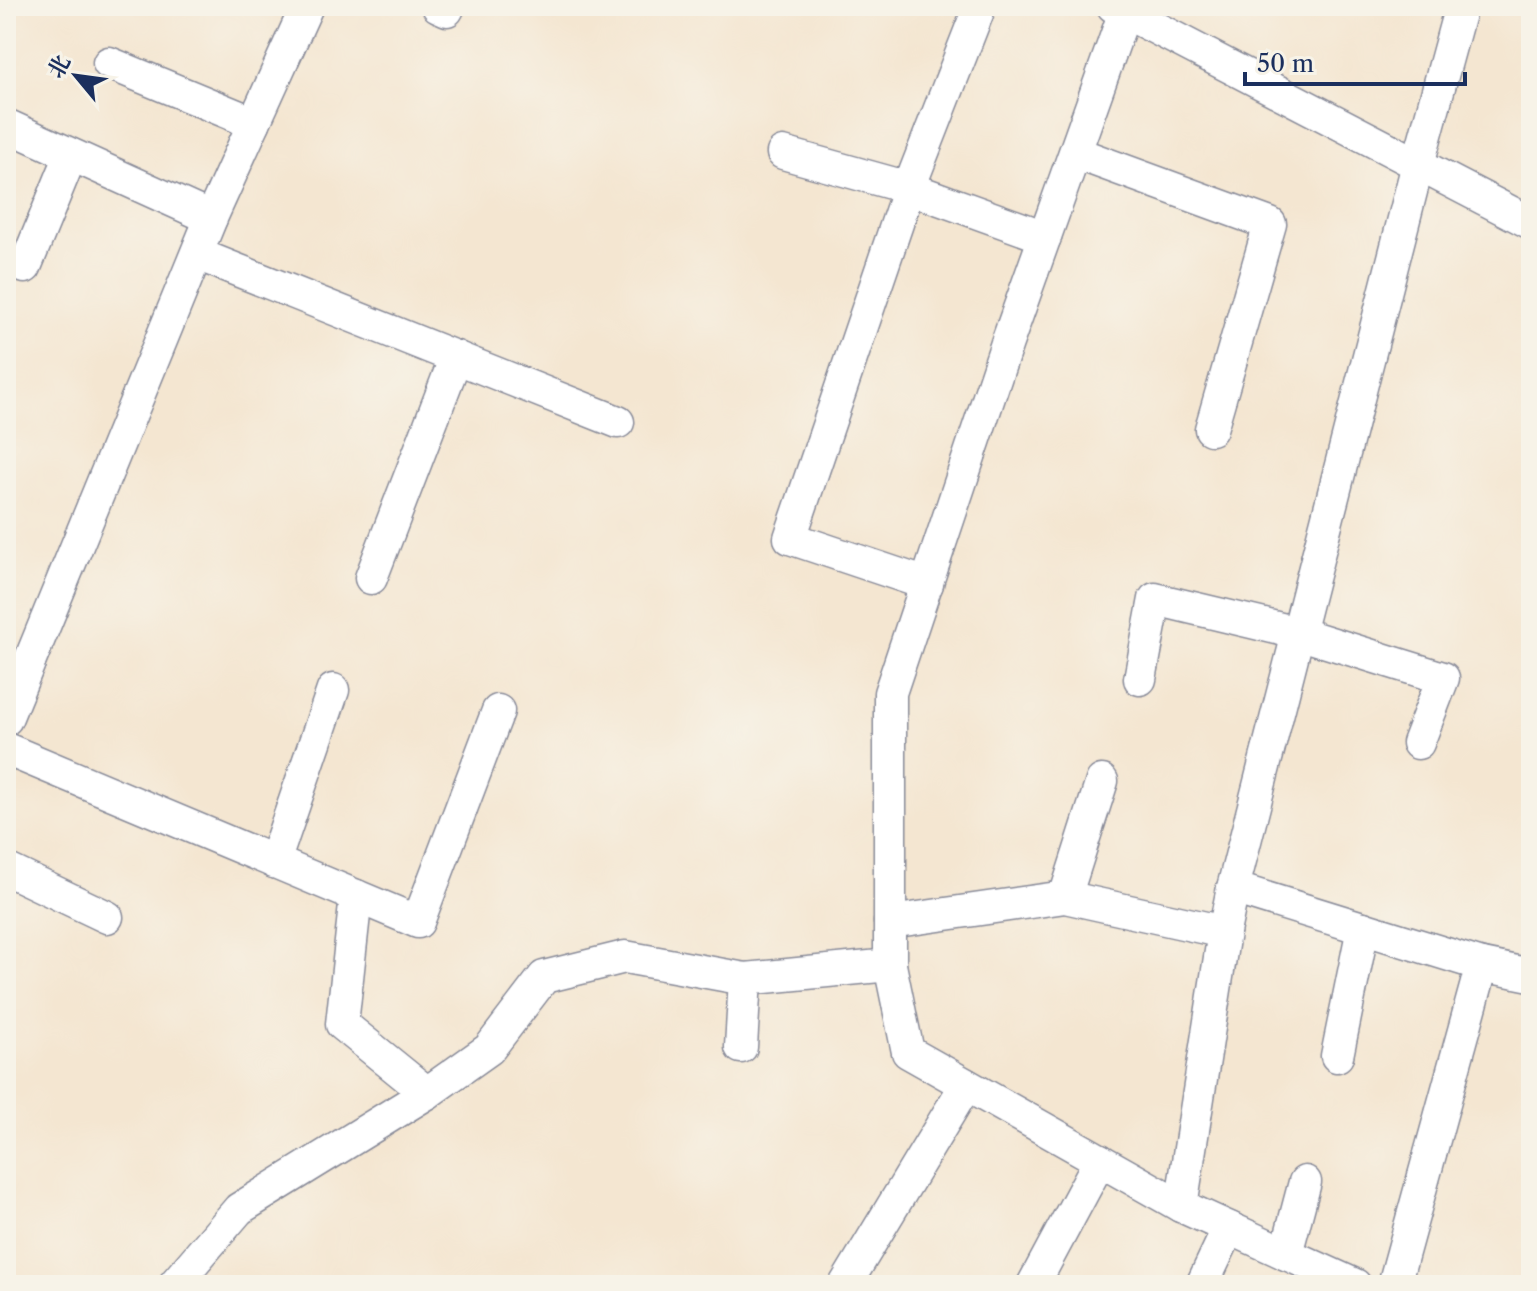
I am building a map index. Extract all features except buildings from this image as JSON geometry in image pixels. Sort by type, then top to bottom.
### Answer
[{"type":"street","points":[[6,719],[211,218],[307,6]]},
{"type":"street","points":[[438,6],[447,10],[449,6]]},
{"type":"street","points":[[927,584],[790,538],[909,188],[980,6]]},
{"type":"street","points":[[1181,1206],[1233,888],[1461,6]]},
{"type":"street","points":[[1355,1285],[1181,1206],[908,1052],[890,965],[890,693],[1076,153],[1122,8],[1531,223]]},
{"type":"street","points":[[109,63],[254,123]]},
{"type":"street","points":[[6,125],[211,218]]},
{"type":"street","points":[[783,153],[909,188],[1045,237]]},
{"type":"street","points":[[1076,153],[1270,224],[1211,429]]},
{"type":"street","points":[[25,267],[71,155]]},
{"type":"street","points":[[197,254],[618,422]]},
{"type":"street","points":[[371,578],[456,357]]},
{"type":"street","points":[[1140,679],[1155,599],[1298,633],[1443,678],[1418,743]]},
{"type":"street","points":[[274,862],[333,690]]},
{"type":"street","points":[[6,749],[418,922],[498,711]]},
{"type":"street","points":[[1065,897],[1102,781]]},
{"type":"street","points":[[6,869],[107,917]]},
{"type":"street","points":[[1233,888],[1482,965],[1531,975]]},
{"type":"street","points":[[356,896],[342,1024],[427,1093]]},
{"type":"street","points":[[890,922],[1065,897],[1224,932]]},
{"type":"street","points":[[1337,1056],[1363,928]]},
{"type":"street","points":[[174,1285],[239,1209],[427,1093],[489,1049],[544,977],[625,957],[745,979],[890,965]]},
{"type":"street","points":[[1394,1285],[1482,965]]},
{"type":"street","points":[[741,1047],[745,979]]},
{"type":"street","points":[[845,1285],[966,1085]]},
{"type":"street","points":[[1033,1285],[1100,1160]]},
{"type":"street","points":[[1286,1254],[1305,1182]]},
{"type":"street","points":[[1202,1285],[1229,1228]]}]
